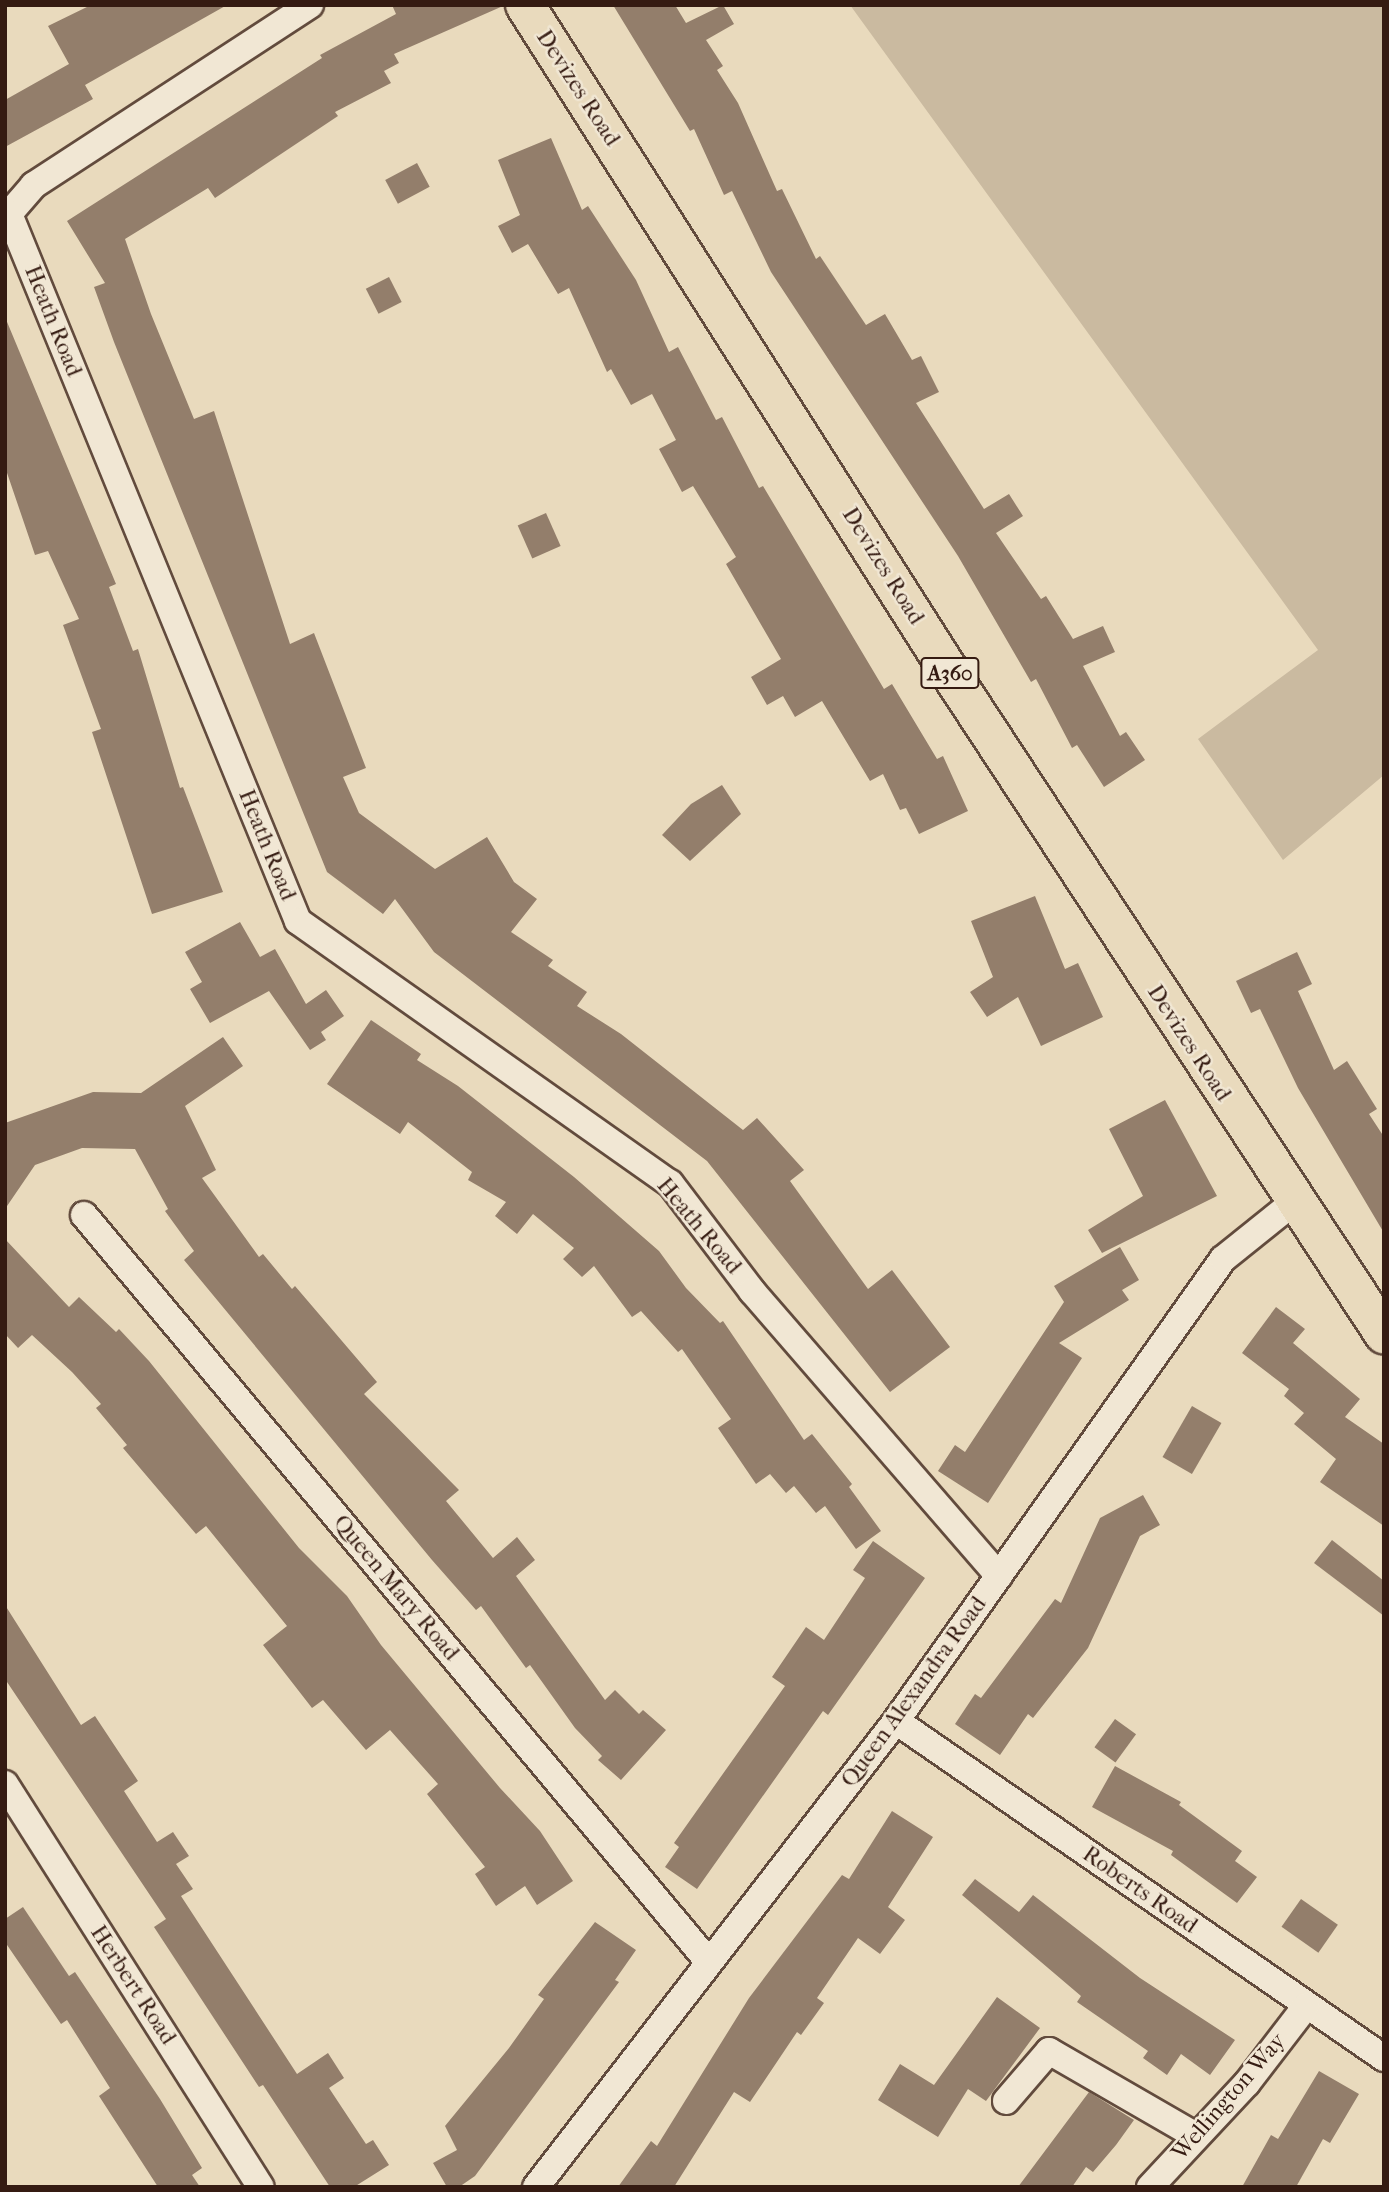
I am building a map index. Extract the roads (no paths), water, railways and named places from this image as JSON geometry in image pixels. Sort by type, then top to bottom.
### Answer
[{"type":"main road","name":"Devizes Road","points":[[525,5],[954,679],[1294,1202],[1384,1334]]},
{"type":"street","name":"Heath Road","points":[[310,5],[34,185],[7,214],[298,921],[670,1183],[752,1291],[999,1576]]},
{"type":"street","name":"Queen Alexandra Road","points":[[536,2187],[896,1721],[1223,1259],[1294,1202]]},
{"type":"street","name":"Queen Mary Road","points":[[84,1215],[708,1961]]},
{"type":"street","name":"Roberts Road","points":[[896,1721],[1384,2058]]},
{"type":"street","name":"Herbert Road","points":[[5,1784],[261,2187]]},
{"type":"street","name":"Wellington Way","points":[[1150,2187],[1247,2083],[1306,2006]]},
{"type":"street","points":[[1006,2101],[1049,2051],[1196,2136]]}]
